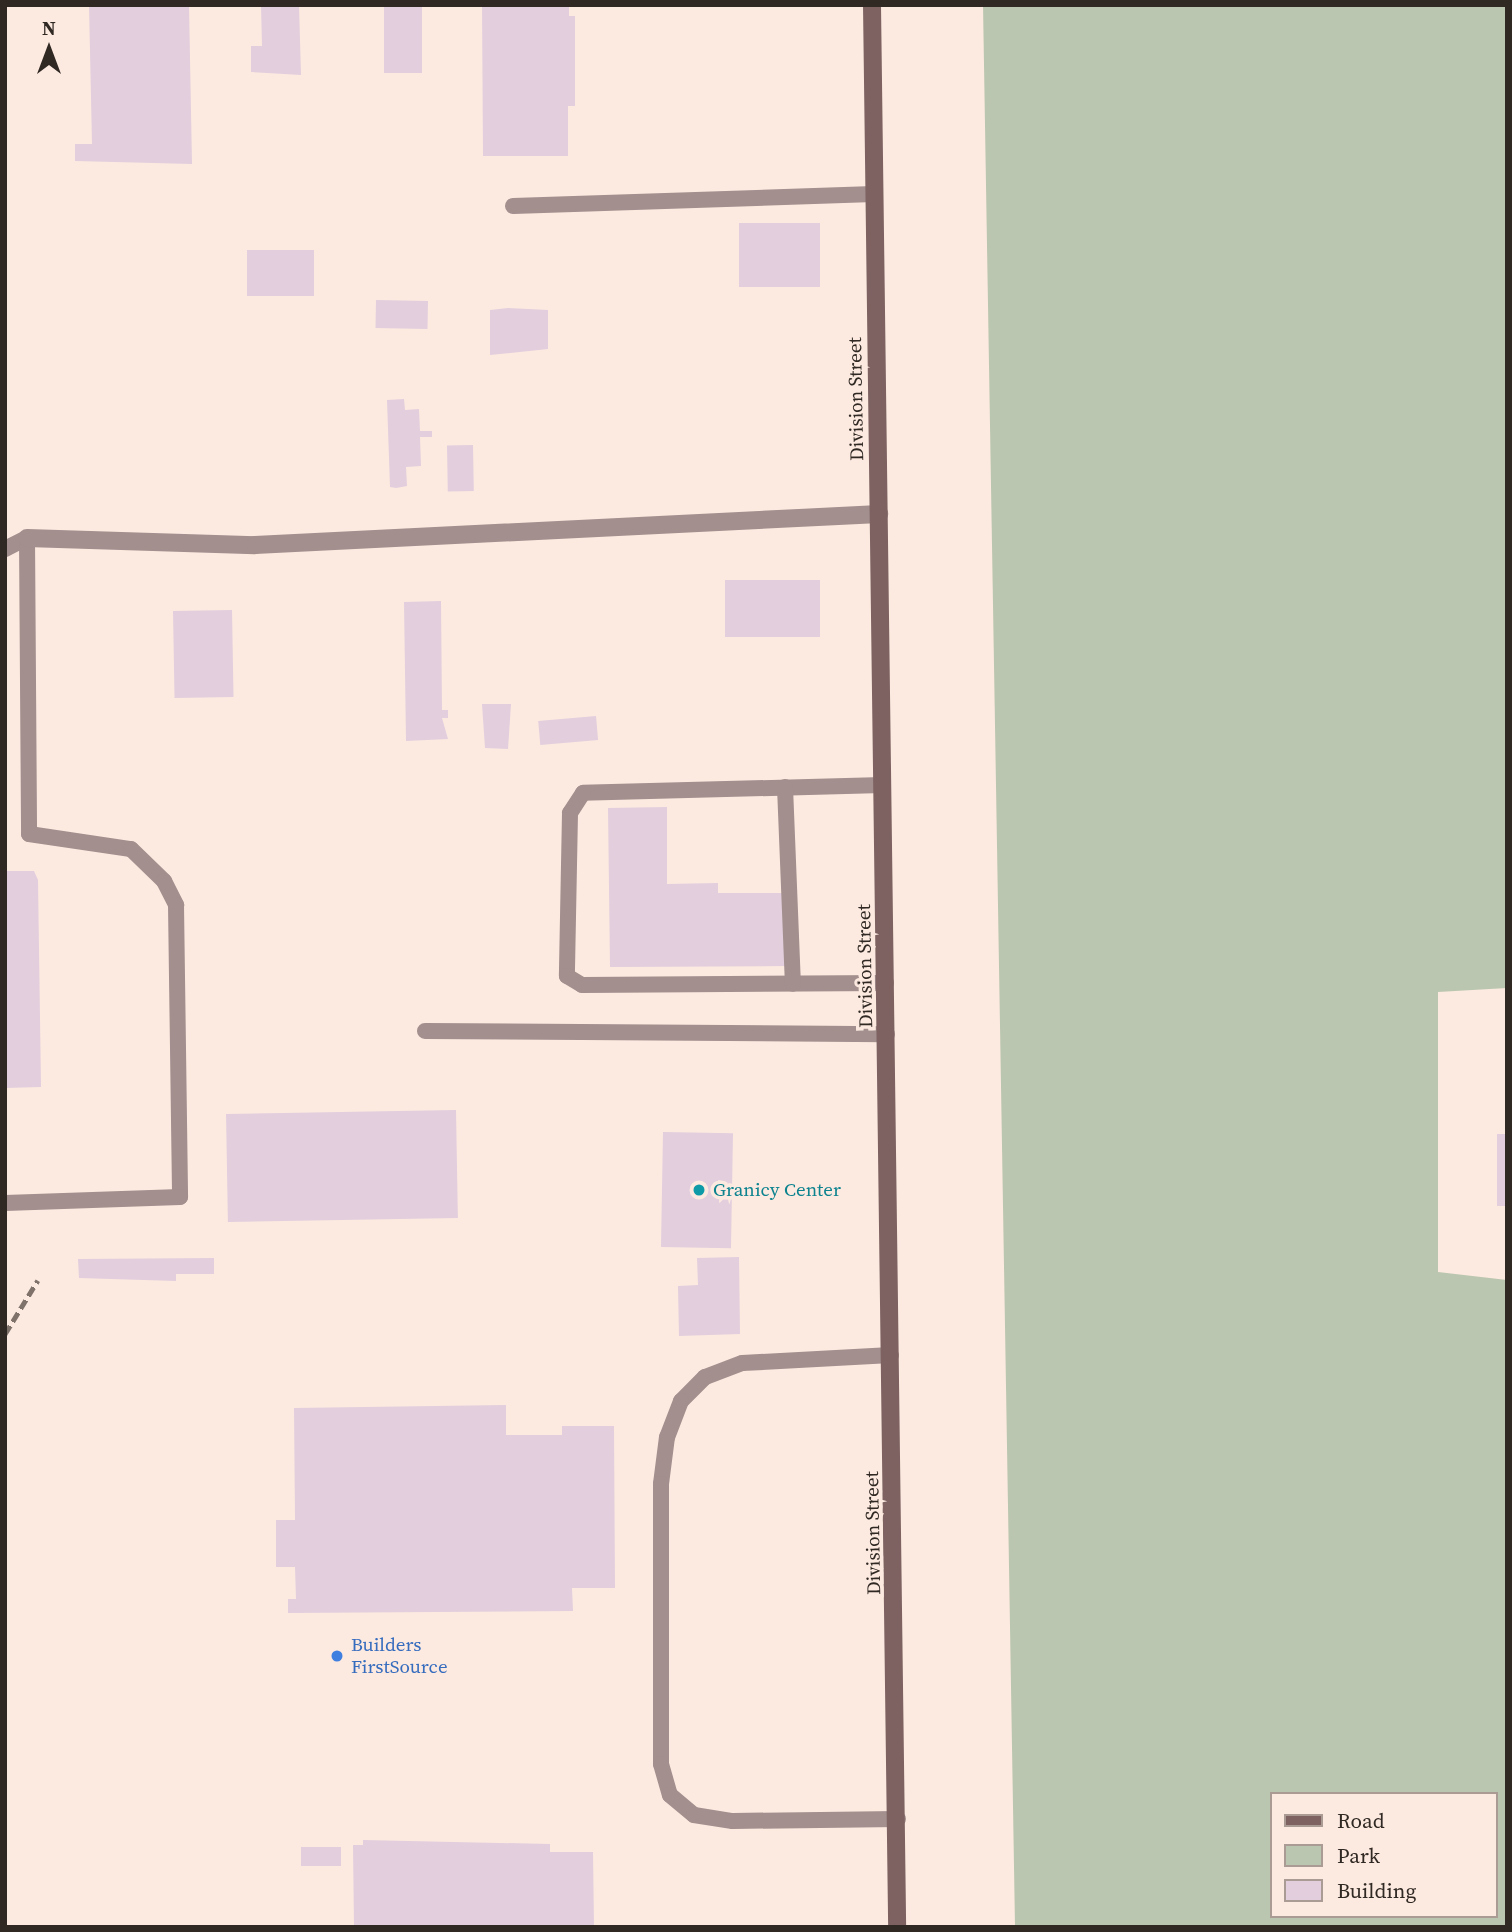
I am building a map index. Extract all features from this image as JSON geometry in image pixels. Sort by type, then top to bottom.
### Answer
[{"type":"main road","name":"Division Street","points":[[872,5],[898,1819],[897,1927]]},
{"type":"street","points":[[27,538],[254,545],[879,514]]},
{"type":"lane","points":[[513,206],[874,194]]},
{"type":"lane","points":[[5,549],[27,538],[29,834],[131,849],[164,881],[176,905],[180,1197],[5,1203]]},
{"type":"lane","points":[[883,785],[583,793],[570,813],[567,976],[582,985],[886,983]]},
{"type":"lane","points":[[785,787],[793,984]]},
{"type":"lane","points":[[425,1031],[887,1034]]},
{"type":"lane","points":[[891,1355],[743,1363],[705,1377],[681,1401],[667,1437],[661,1484],[661,1764],[670,1795],[694,1815],[733,1821],[898,1819]]},
{"type":"green space","points":[[983,5],[1507,5],[1507,988],[1438,992],[1438,1272],[1507,1280],[1507,1927],[1015,1927]]},
{"type":"building","points":[[89,5],[189,5],[192,164],[75,161],[75,144],[92,144]]},
{"type":"building","points":[[261,5],[299,5],[301,75],[251,72],[251,46],[262,46]]},
{"type":"building","points":[[384,5],[422,5],[422,73],[384,73]]},
{"type":"building","points":[[482,5],[569,5],[569,16],[575,16],[575,106],[568,106],[568,156],[483,156]]},
{"type":"building","points":[[739,223],[820,223],[820,287],[739,287]]},
{"type":"building","points":[[247,250],[314,250],[314,296],[247,296]]},
{"type":"building","points":[[376,300],[428,301],[428,329],[376,328]]},
{"type":"building","points":[[490,310],[548,310],[548,349],[490,355]]},
{"type":"building","points":[[404,399],[405,410],[419,409],[420,431],[432,431],[432,437],[420,437],[421,466],[406,467],[407,486],[396,488],[390,487],[387,400]]},
{"type":"building","points":[[447,445],[473,445],[474,491],[448,491]]},
{"type":"building","points":[[725,580],[820,580],[820,637],[725,637]]},
{"type":"building","points":[[441,601],[442,710],[448,710],[448,718],[442,718],[448,739],[406,741],[404,602]]},
{"type":"building","points":[[232,610],[234,697],[175,698],[173,611]]},
{"type":"building","points":[[482,704],[511,704],[508,749],[485,748]]},
{"type":"building","points":[[596,716],[598,740],[540,745],[538,721]]},
{"type":"building","points":[[667,807],[667,884],[718,883],[718,893],[786,893],[787,966],[610,967],[608,808]]},
{"type":"building","points":[[5,871],[34,871],[38,880],[41,1087],[5,1088]]},
{"type":"building","points":[[456,1110],[458,1218],[228,1222],[226,1114]]},
{"type":"building","name":"Granicy Center","points":[[663,1132],[733,1133],[731,1248],[661,1247]]},
{"type":"building","points":[[1497,1134],[1507,1134],[1507,1206],[1497,1206]]},
{"type":"building","points":[[739,1257],[740,1334],[679,1336],[678,1286],[698,1285],[697,1258]]},
{"type":"building","points":[[214,1258],[214,1274],[176,1274],[176,1281],[79,1278],[78,1259]]},
{"type":"building","points":[[506,1405],[506,1435],[562,1435],[562,1426],[614,1426],[615,1588],[572,1588],[573,1611],[288,1613],[288,1599],[296,1599],[295,1567],[276,1567],[276,1520],[295,1520],[294,1408]]},
{"type":"building","points":[[363,1840],[550,1844],[550,1852],[593,1852],[594,1927],[354,1927],[353,1845],[363,1845]]},
{"type":"building","points":[[301,1847],[341,1847],[341,1866],[301,1866]]},
{"type":"railway","points":[[5,1334],[38,1280]]},
{"type":"place","name":"Granicy Center","points":[[699,1190]]},
{"type":"place","name":"Builders FirstSource","points":[[337,1656]]}]
